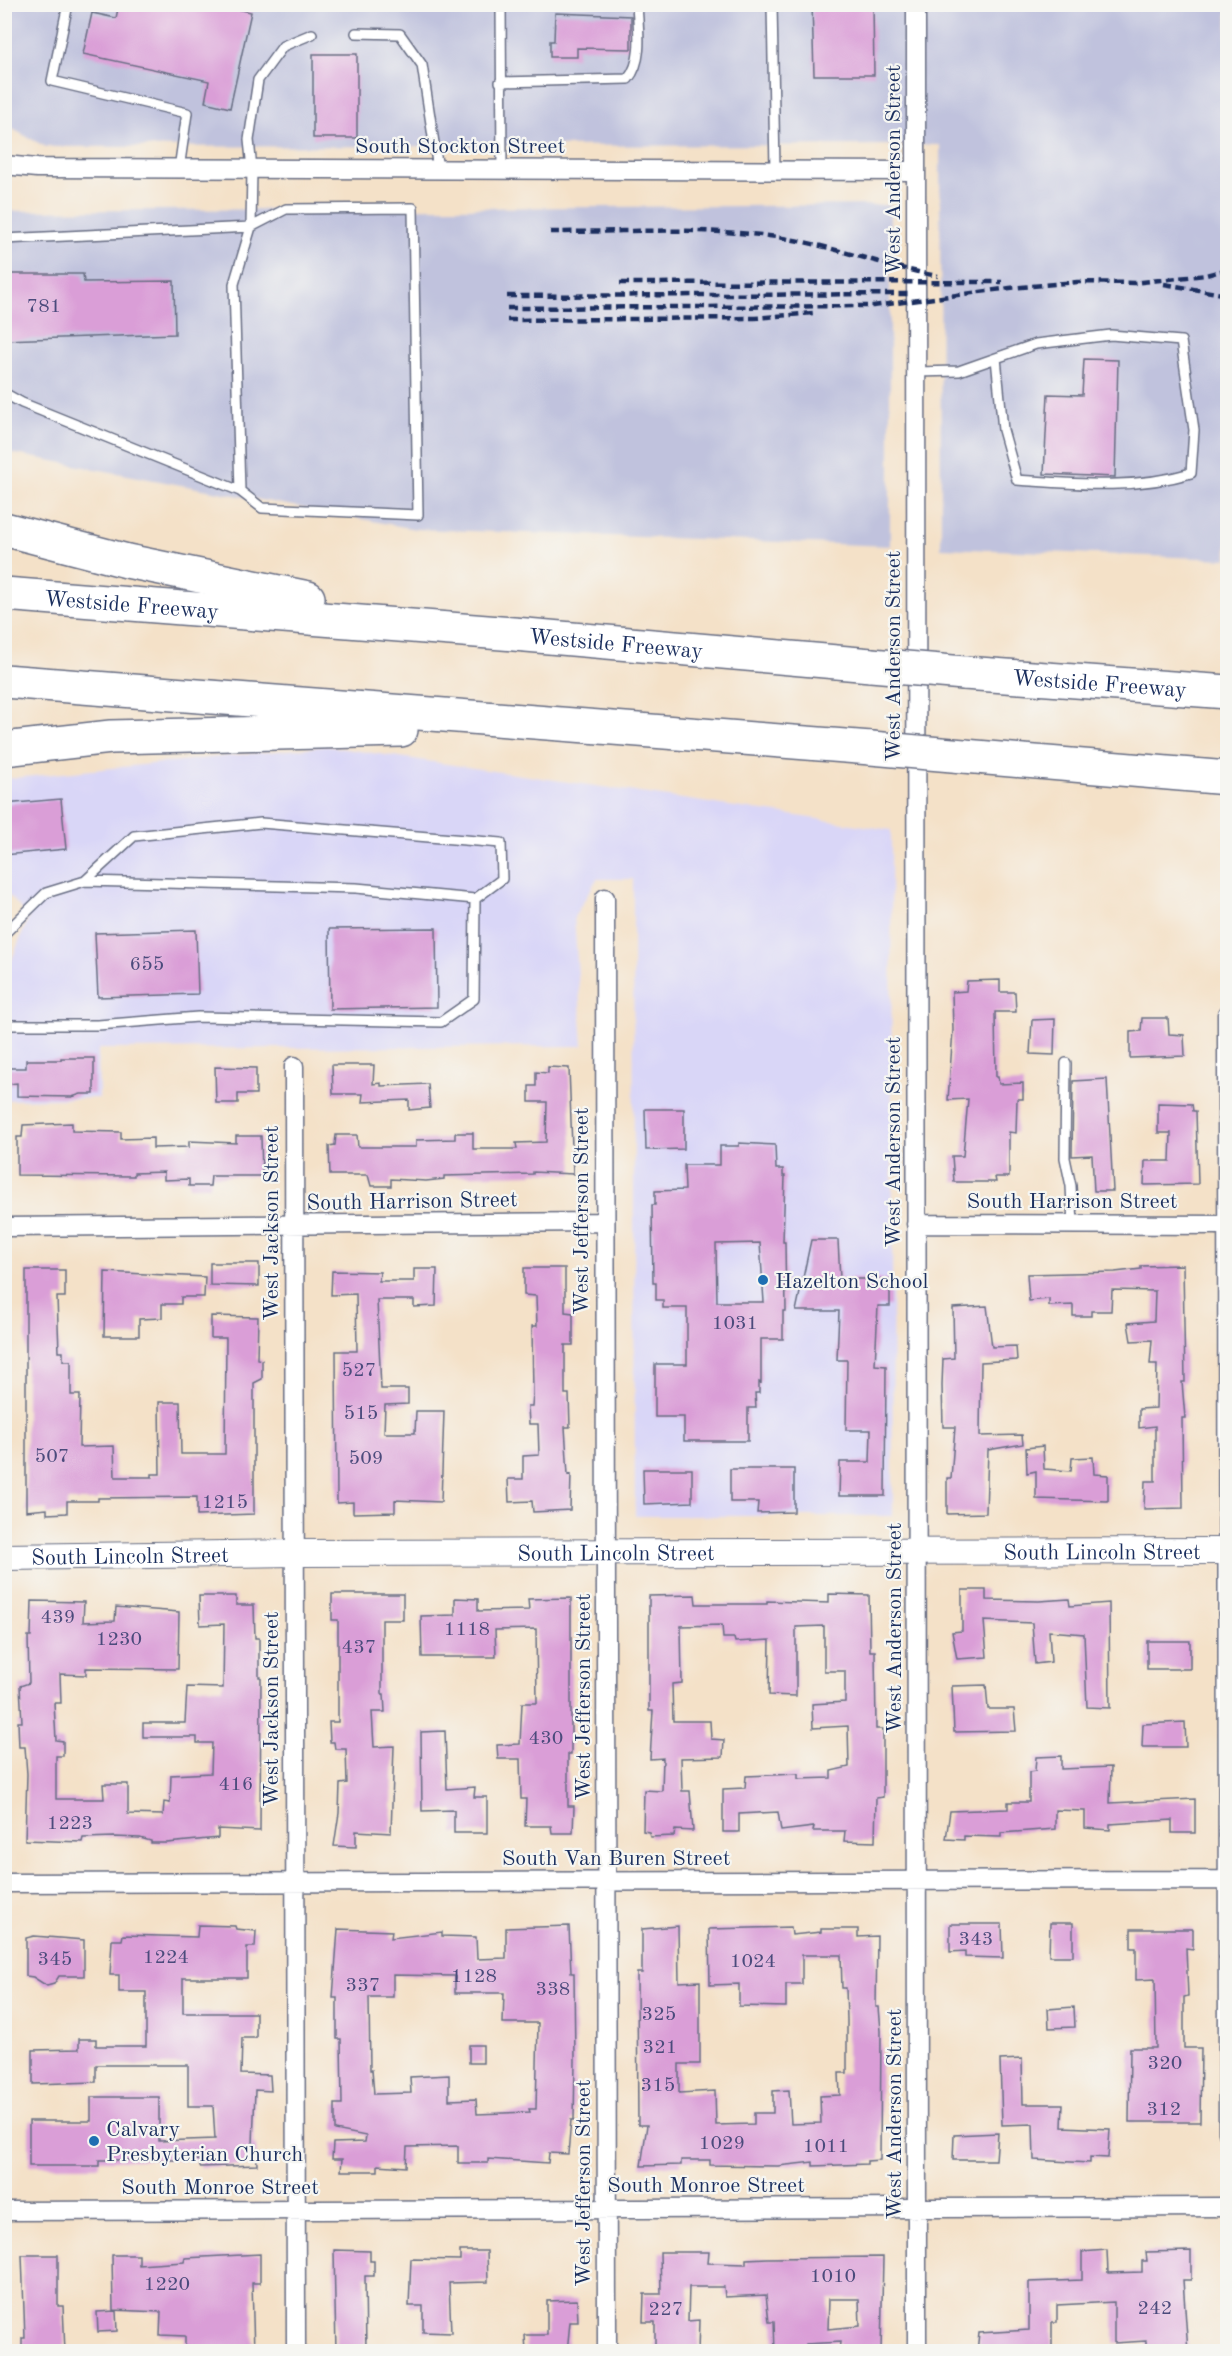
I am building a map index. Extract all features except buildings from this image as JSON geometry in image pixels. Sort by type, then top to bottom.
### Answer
[{"type":"highway","points":[[4,529],[127,561],[265,591],[526,635]]},
{"type":"highway","name":"Westside Freeway","points":[[4,594],[526,635],[964,673],[1227,692]]},
{"type":"highway","points":[[4,681],[871,748],[1221,779]]},
{"type":"highway","points":[[4,748],[111,737],[577,725]]},
{"type":"street","name":"West Anderson Street","points":[[916,4],[917,2352]]},
{"type":"street","name":"South Stockton Street","points":[[4,165],[38,168],[179,169],[916,171]]},
{"type":"street","name":"West Jefferson Street","points":[[605,898],[607,2352]]},
{"type":"street","points":[[1227,1014],[1227,2133]]},
{"type":"street","name":"West Jackson Street","points":[[294,1065],[296,2352]]},
{"type":"street","name":"South Harrison Street","points":[[4,1227],[604,1222]]},
{"type":"street","name":"South Harrison Street","points":[[916,1224],[1227,1225]]},
{"type":"street","name":"South Lincoln Street","points":[[4,1557],[294,1553],[1227,1551]]},
{"type":"street","name":"South Van Buren Street","points":[[4,1883],[1227,1880]]},
{"type":"street","name":"South Monroe Street","points":[[4,2211],[1227,2207]]},
{"type":"lane","points":[[68,4],[52,81],[187,113],[179,169]]},
{"type":"lane","points":[[501,4],[502,170]]},
{"type":"lane","points":[[500,82],[628,79],[636,70],[638,57],[638,4]]},
{"type":"lane","points":[[772,4],[775,170]]},
{"type":"lane","points":[[356,33],[400,34],[422,65],[438,169]]},
{"type":"lane","points":[[240,491],[234,284],[251,227],[252,169],[249,140],[258,80],[283,46],[312,34]]},
{"type":"lane","points":[[4,239],[251,227],[286,209],[413,208],[418,515],[262,507],[240,491],[22,404],[4,393]]},
{"type":"lane","points":[[916,372],[959,371],[996,358],[1036,344],[1112,335],[1181,341],[1194,430],[1191,473],[1164,481],[1136,484],[1094,485],[1017,480],[1003,430],[996,358]]},
{"type":"lane","points":[[4,934],[46,893],[86,881],[356,888],[475,899],[502,879],[501,843],[261,823],[134,836],[86,881]]},
{"type":"lane","points":[[4,1025],[98,1025],[198,1017],[441,1022],[474,999],[475,899]]},
{"type":"lane","points":[[1066,1063],[1065,1158],[1071,1186],[1073,1224]]},
{"type":"shaded area","points":[[4,5],[1227,5],[1227,559],[941,548],[940,145],[46,147],[5,125]]},
{"type":"shaded area","points":[[890,205],[890,546],[415,529],[5,452],[4,211]]},
{"type":"shaded area","points":[[326,746],[891,830],[893,1516],[635,1516],[633,879],[597,879],[574,917],[583,1046],[98,1049],[99,1098],[5,1100],[4,979],[29,917],[5,891],[5,779]]},
{"type":"railway","points":[[550,232],[687,231],[769,236],[791,239],[938,276]]},
{"type":"railway","points":[[507,308],[873,306],[1010,288],[1077,282],[1134,283],[1206,275],[1228,269]]},
{"type":"railway","points":[[620,283],[1002,282]]},
{"type":"railway","points":[[1164,284],[1228,295]]},
{"type":"railway","points":[[507,296],[909,294]]},
{"type":"railway","points":[[507,320],[755,318],[813,313]]},
{"type":"place","name":"Hazelton School","points":[[763,1280]]},
{"type":"place","name":"Calvary Presbyterian Church","points":[[94,2141]]}]
